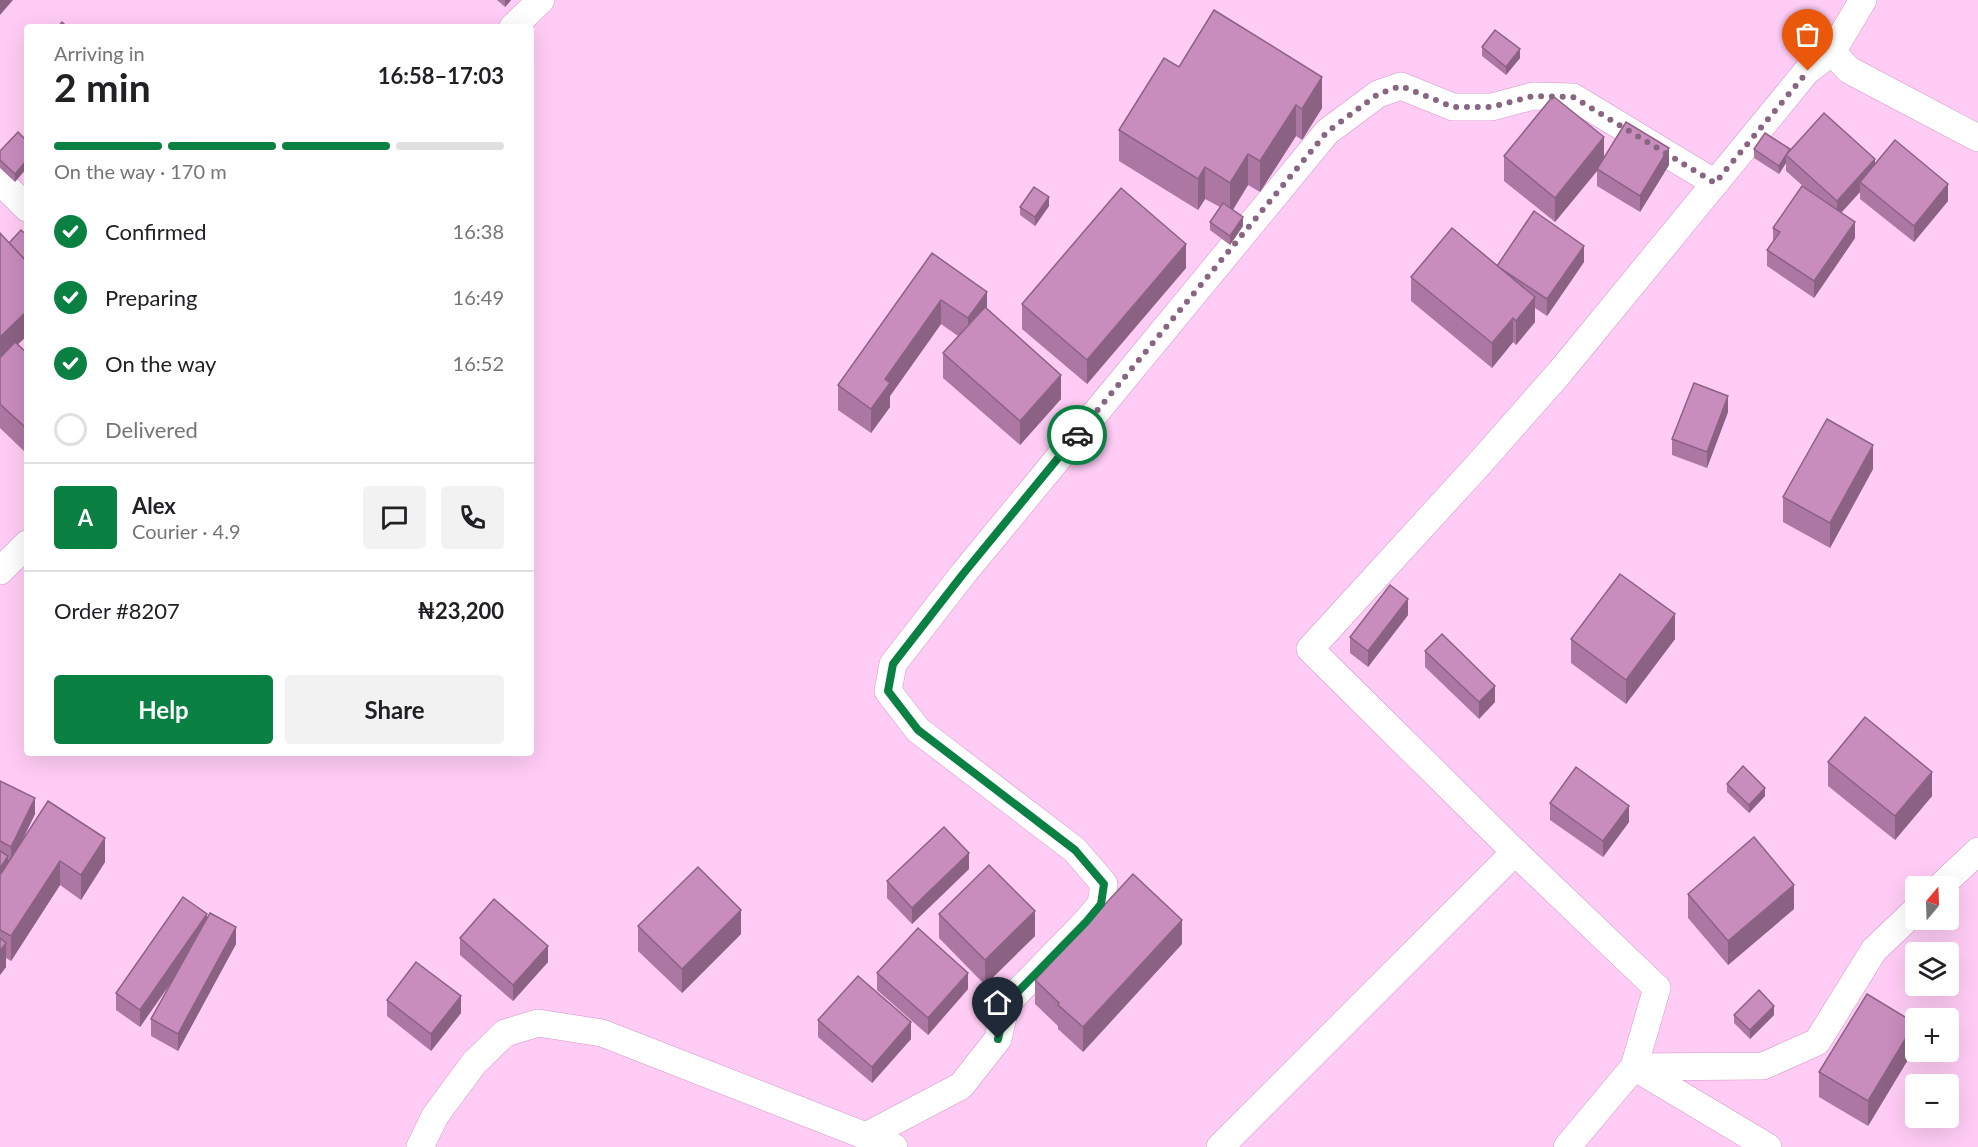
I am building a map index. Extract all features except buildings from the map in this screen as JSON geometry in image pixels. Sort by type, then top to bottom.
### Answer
[{"type":"street","points":[[516,24],[541,0]]},
{"type":"street","points":[[1567,1147],[1634,1066],[1657,988],[1515,852],[1310,649],[1480,463],[1546,387],[1808,71],[1832,52],[1863,0]]},
{"type":"street","points":[[1832,52],[1850,70],[1978,138]]},
{"type":"street","points":[[866,1136],[961,1086],[998,1039],[1006,1004],[1101,904],[1104,884],[1075,850],[918,730],[888,691],[893,664],[963,574],[1327,132],[1378,94],[1401,86],[1453,107],[1492,107],[1533,96],[1573,97],[1715,183]]},
{"type":"street","points":[[0,181],[24,205]]},
{"type":"street","points":[[0,571],[24,547]]},
{"type":"street","points":[[1952,876],[1978,851]]},
{"type":"street","points":[[1220,1147],[1515,852]]},
{"type":"street","points":[[1634,1066],[1763,1066],[1817,1042],[1874,950],[1905,920]]},
{"type":"street","points":[[420,1147],[435,1116],[474,1063],[505,1033],[538,1023],[602,1033],[894,1147]]},
{"type":"street","points":[[1634,1066],[1768,1147]]},
{"type":"way so far","points":[[1077,435],[1327,132],[1378,94],[1401,86],[1453,107],[1492,107],[1533,96],[1573,97],[1715,183],[1808,71]]},
{"type":"route","points":[[998,1039],[1006,1004],[1101,904],[1104,884],[1075,850],[918,730],[888,691],[893,664],[963,574],[1077,435]]}]
